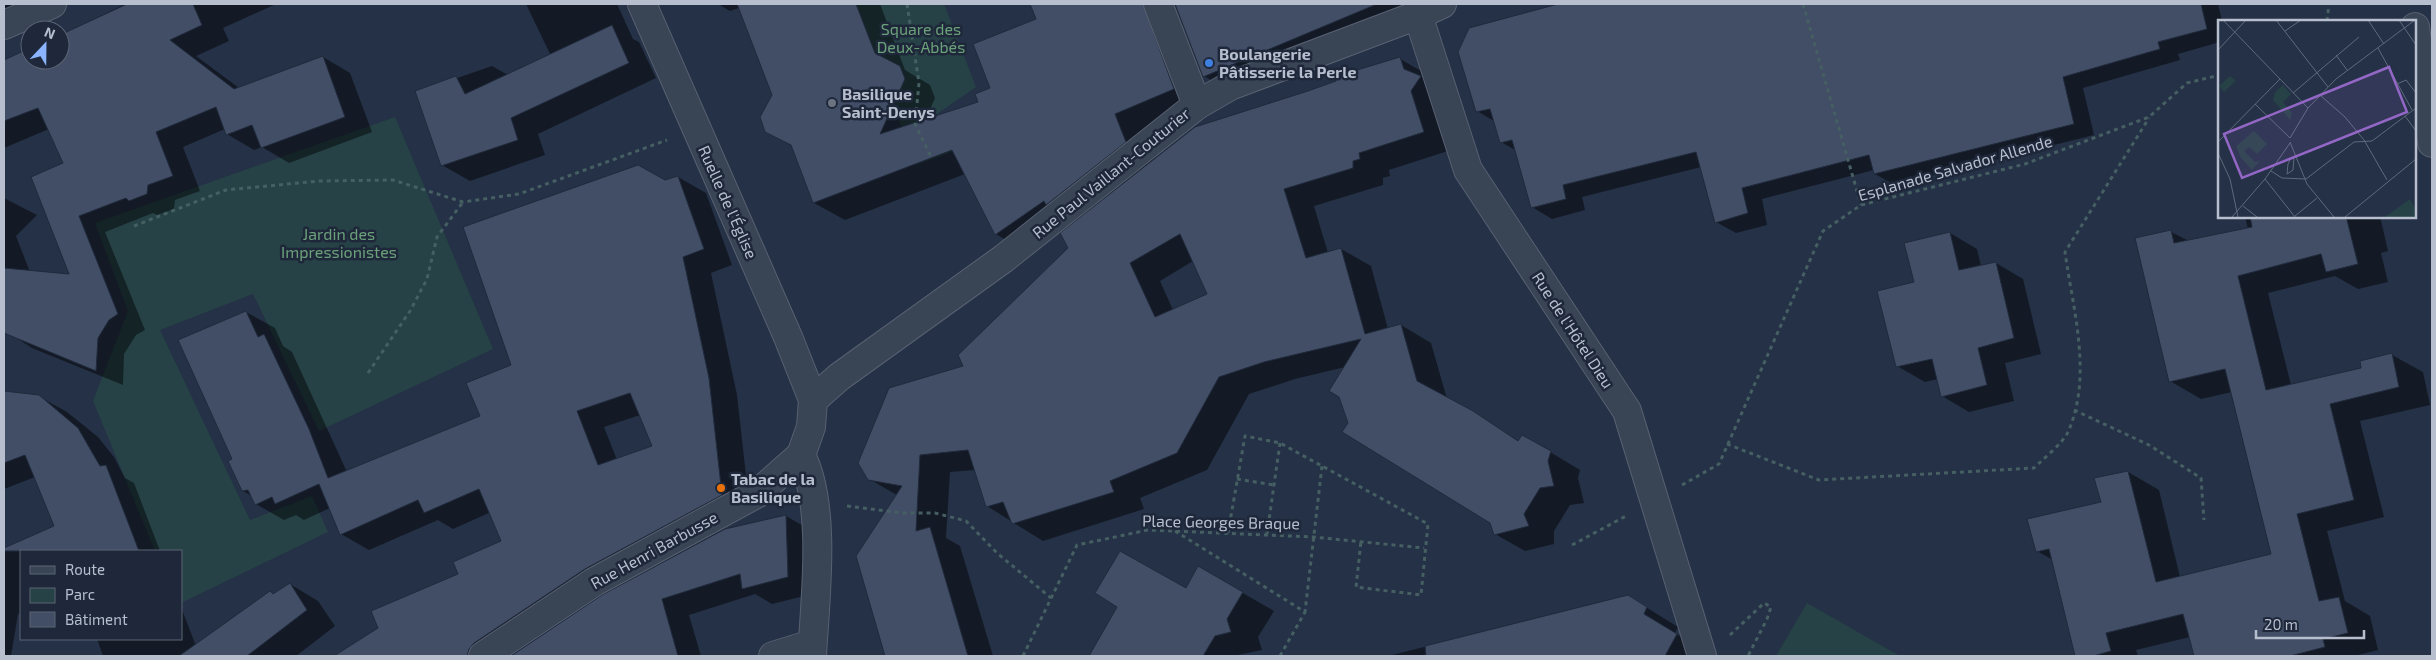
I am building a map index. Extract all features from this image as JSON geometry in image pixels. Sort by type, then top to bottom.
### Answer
[{"type":"street","points":[[4,25],[52,4]]},
{"type":"street","name":"Ruelle de l'Église","points":[[642,4],[788,337],[813,400]]},
{"type":"street","points":[[1158,4],[1197,105]]},
{"type":"street","points":[[2412,4],[2414,20]]},
{"type":"street","name":"Rue Paul Vaillant-Couturier","points":[[813,400],[839,377],[1003,260],[1197,105],[1230,86],[1430,9]]},
{"type":"street","name":"Rue de l'Hôtel Dieu","points":[[1430,9],[1468,170],[1627,411],[1702,656]]},
{"type":"street","points":[[2416,34],[2432,142]]},
{"type":"street","name":"Rue Henri Barbusse","points":[[483,656],[594,582],[758,493],[801,455],[811,427],[813,400]]},
{"type":"street","points":[[772,656],[812,650],[817,542],[814,502],[807,467],[801,455]]},
{"type":"path","points":[[906,4],[919,83],[915,124],[932,159]]},
{"type":"path","points":[[1803,4],[1861,205]]},
{"type":"path","points":[[2327,20],[2329,4]]},
{"type":"path","name":"Esplanade Salvador Allende","points":[[1727,444],[1819,480],[2034,468],[2067,433],[2081,385],[2079,335],[2065,252],[2149,117],[2187,83],[2218,75]]},
{"type":"path","name":"Esplanade Salvador Allende","points":[[1572,545],[1719,464],[1822,231],[1861,205],[2025,164],[2149,117]]},
{"type":"path","points":[[134,226],[226,190],[319,181],[393,180],[463,202],[519,194],[696,129]]},
{"type":"path","points":[[368,373],[410,311],[427,279],[437,237],[463,202]]},
{"type":"path","points":[[2074,410],[2149,445],[2201,478],[2204,520]]},
{"type":"path","points":[[1228,533],[1245,436],[1280,443],[1428,524],[1424,548],[1421,595],[1356,587],[1361,541]]},
{"type":"path","points":[[1266,534],[1280,443]]},
{"type":"path","points":[[1280,656],[1306,612],[1322,466]]},
{"type":"path","points":[[1237,479],[1274,485]]},
{"type":"path","points":[[814,502],[902,513],[936,513],[966,521],[997,553],[1051,598]]},
{"type":"path","name":"Place Georges Braque","points":[[1023,656],[1077,545],[1148,530],[1314,537],[1424,548]]},
{"type":"path","points":[[1174,531],[1306,612]]},
{"type":"path","points":[[1729,636],[1764,603],[1771,607],[1748,656]]},
{"type":"green space","name":"Square des Deux-Abbés","points":[[856,4],[944,4],[976,87],[934,116],[952,152],[916,165],[889,94],[900,90],[905,79],[900,66],[888,60],[879,63]]},
{"type":"green space","name":"Jardin des Impressionistes","points":[[395,117],[493,349],[319,431],[253,294],[160,330],[250,520],[312,496],[328,532],[182,603],[182,550],[155,550],[93,401],[128,311],[95,223]]},
{"type":"green space","points":[[1807,603],[1900,656],[1776,656]]},
{"type":"building","points":[[127,4],[193,4],[202,25],[170,40],[234,89],[323,56],[345,117],[261,148],[252,125],[226,135],[216,107],[156,132],[173,176],[148,185],[147,194],[129,201],[126,198],[79,216],[118,314],[109,320],[98,338],[96,371],[4,333],[4,268],[69,274],[31,177],[63,163],[38,108],[4,121],[4,60],[20,53],[20,70],[70,70],[70,30]]},
{"type":"building","points":[[737,4],[856,4],[875,53],[900,66],[905,79],[880,134],[978,102],[975,94],[990,88],[973,44],[1036,19],[1030,4],[1143,4],[1174,89],[1115,114],[1126,142],[1046,205],[1044,201],[995,235],[952,150],[813,203],[791,145],[765,132],[760,117],[772,95]]},
{"type":"building","points":[[1175,4],[1377,4],[1203,77]]},
{"type":"building","points":[[1558,4],[2201,4],[2207,29],[2158,42],[2160,49],[2063,77],[2074,124],[1874,174],[1869,155],[1742,188],[1748,213],[1715,223],[1696,152],[1563,185],[1566,199],[1531,208],[1512,140],[1500,143],[1490,109],[1476,112],[1458,52],[1469,28]]},
{"type":"building","points":[[612,25],[629,63],[511,118],[518,140],[441,166],[415,91],[456,76],[465,94]]},
{"type":"building","points":[[1400,57],[1404,69],[1421,76],[1411,91],[1424,132],[1359,153],[1360,159],[1353,161],[1353,168],[1284,189],[1306,258],[1341,248],[1365,334],[1401,324],[1417,381],[1473,411],[1518,441],[1522,435],[1551,451],[1548,461],[1554,486],[1540,488],[1524,514],[1529,526],[1494,535],[1490,523],[1342,432],[1348,423],[1339,397],[1329,391],[1361,339],[1264,362],[1219,377],[1177,453],[1110,481],[1114,492],[1012,524],[1003,502],[986,507],[968,450],[920,455],[916,531],[930,527],[968,656],[885,656],[856,556],[902,486],[868,480],[858,463],[889,388],[963,366],[958,355],[1068,248],[1060,233],[1195,127],[1336,81],[1334,77]],"holes":[[[1180,234],[1207,294],[1155,317],[1130,263]]]},
{"type":"building","points":[[638,165],[665,180],[678,176],[704,249],[683,257],[709,378],[722,495],[585,569],[474,643],[469,649],[467,656],[334,656],[378,628],[371,611],[458,574],[453,562],[501,541],[479,489],[424,513],[418,500],[340,535],[319,484],[275,504],[272,497],[255,505],[248,490],[242,491],[228,461],[232,459],[178,340],[246,311],[258,337],[264,334],[309,429],[328,478],[480,416],[466,383],[511,365],[463,227]],"holes":[[[630,393],[652,446],[598,465],[577,411]]]},
{"type":"building","points":[[2250,218],[2346,218],[2358,264],[2326,272],[2321,254],[2238,276],[2266,390],[2361,368],[2360,361],[2392,353],[2399,387],[2330,404],[2354,500],[2297,514],[2319,601],[2339,597],[2348,633],[2323,639],[2325,647],[2290,656],[2194,656],[2183,614],[2106,633],[2111,651],[2093,656],[2075,656],[2049,549],[2036,552],[2027,519],[2101,502],[2094,478],[2128,471],[2156,582],[2271,554],[2225,369],[2169,382],[2135,238],[2171,230],[2174,243],[2252,227]]},
{"type":"building","points":[[1950,232],[1959,270],[1996,262],[2014,338],[1978,348],[1987,385],[1941,397],[1932,359],[1896,367],[1877,291],[1914,282],[1904,243]]},
{"type":"building","points":[[4,391],[39,395],[78,428],[100,466],[106,465],[139,550],[4,551],[4,548],[54,526],[25,455],[4,463]]},
{"type":"building","points":[[786,515],[788,577],[742,589],[740,574],[662,599],[678,656],[511,656],[602,595],[725,529]]},
{"type":"building","points":[[1120,551],[1186,588],[1198,566],[1243,592],[1227,619],[1231,632],[1215,636],[1203,656],[1089,656],[1117,607],[1095,593]]},
{"type":"building","points":[[290,583],[307,610],[247,656],[179,656],[270,591],[273,594]]},
{"type":"building","points":[[1628,595],[1647,607],[1644,614],[1677,634],[1665,656],[1426,656],[1425,646]]},
{"type":"place","name":"Boulangerie Pâtisserie la Perle","points":[[1209,63]]},
{"type":"place","name":"Basilique Saint-Denys","points":[[832,103]]},
{"type":"place","name":"Tabac de la Basilique","points":[[721,488]]}]
